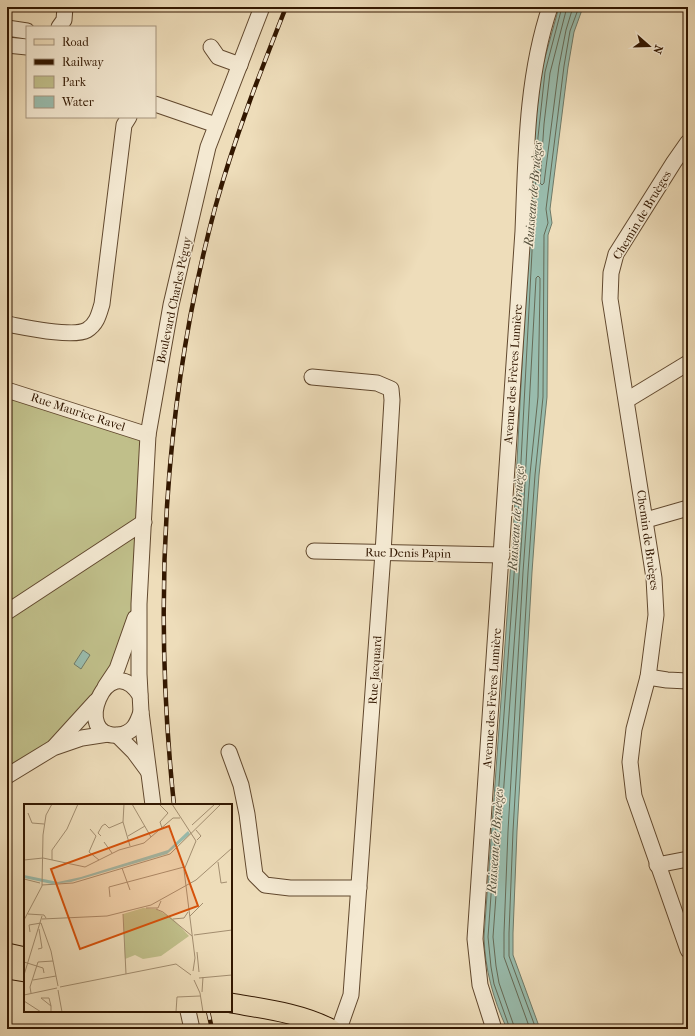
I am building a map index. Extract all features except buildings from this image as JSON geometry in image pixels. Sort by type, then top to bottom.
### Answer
[{"type":"main road","points":[[7,953],[24,957]]},
{"type":"main road","points":[[7,969],[24,972]]},
{"type":"main road","points":[[232,1003],[303,1029]]},
{"type":"main road","points":[[232,1003],[278,1010],[318,1022],[331,1029]]},
{"type":"street","points":[[60,26],[64,20],[65,7]]},
{"type":"street","name":"Boulevard Charles Péguy","points":[[140,695],[139,604],[148,434],[171,305],[208,147],[262,7]]},
{"type":"street","name":"Avenue des Frères Lumière","points":[[494,1029],[480,985],[475,939],[502,554],[527,137],[536,60],[550,7]]},
{"type":"street","points":[[7,28],[26,31]]},
{"type":"street","points":[[7,45],[26,47]]},
{"type":"street","points":[[211,47],[218,57],[240,64]]},
{"type":"street","points":[[156,104],[216,125]]},
{"type":"street","points":[[7,324],[68,333],[86,330],[98,319],[102,304],[124,125],[128,118]]},
{"type":"street","name":"Chemin de Bruèges","points":[[688,142],[616,254],[612,266],[610,299],[646,520],[654,578],[656,615],[648,677],[634,729],[630,762],[634,796],[688,950]]},
{"type":"street","points":[[627,400],[688,363]]},
{"type":"street","name":"Rue Jacquard","points":[[312,377],[377,383],[391,389],[392,400],[384,553],[351,995],[339,1029]]},
{"type":"street","name":"Rue Maurice Ravel","points":[[7,390],[148,434]]},
{"type":"street","points":[[646,520],[688,508]]},
{"type":"street","points":[[7,612],[144,522]]},
{"type":"street","name":"Rue Denis Papin","points":[[314,550],[384,553],[502,554]]},
{"type":"street","name":"Boulevard Charles Péguy","points":[[53,748],[100,695],[114,675],[124,651],[139,604]]},
{"type":"street","points":[[648,677],[688,681]]},
{"type":"street","points":[[150,774],[134,752],[113,734],[101,728],[95,720],[100,695],[117,681],[128,683],[140,695],[141,712],[150,774],[153,804]]},
{"type":"street","points":[[7,776],[53,748],[82,738],[132,730],[138,722],[141,712]]},
{"type":"street","points":[[230,752],[244,799],[255,875],[265,884],[290,888],[359,888]]},
{"type":"street","points":[[658,865],[688,859]]},
{"type":"street","points":[[7,948],[24,953]]},
{"type":"street","points":[[188,1012],[192,1029]]},
{"type":"green space","points":[[7,390],[148,435],[139,604],[117,669],[53,748],[7,775]]},
{"type":"water","name":"Ruisseau de Bruèges","points":[[559,7],[583,7],[574,32],[568,67],[550,209],[552,223],[548,235],[547,397],[539,475],[532,572],[517,831],[513,933],[513,955],[540,1029],[507,1029],[498,1006],[488,972],[484,937],[514,519],[534,136],[541,72]]},
{"type":"water","points":[[83,650],[90,655],[81,669],[74,664]]},
{"type":"railway","points":[[174,804],[164,655],[164,580],[167,504],[174,429],[184,355],[197,281],[222,182],[248,106],[286,7]]},
{"type":"railway","points":[[208,1012],[212,1029]]}]
